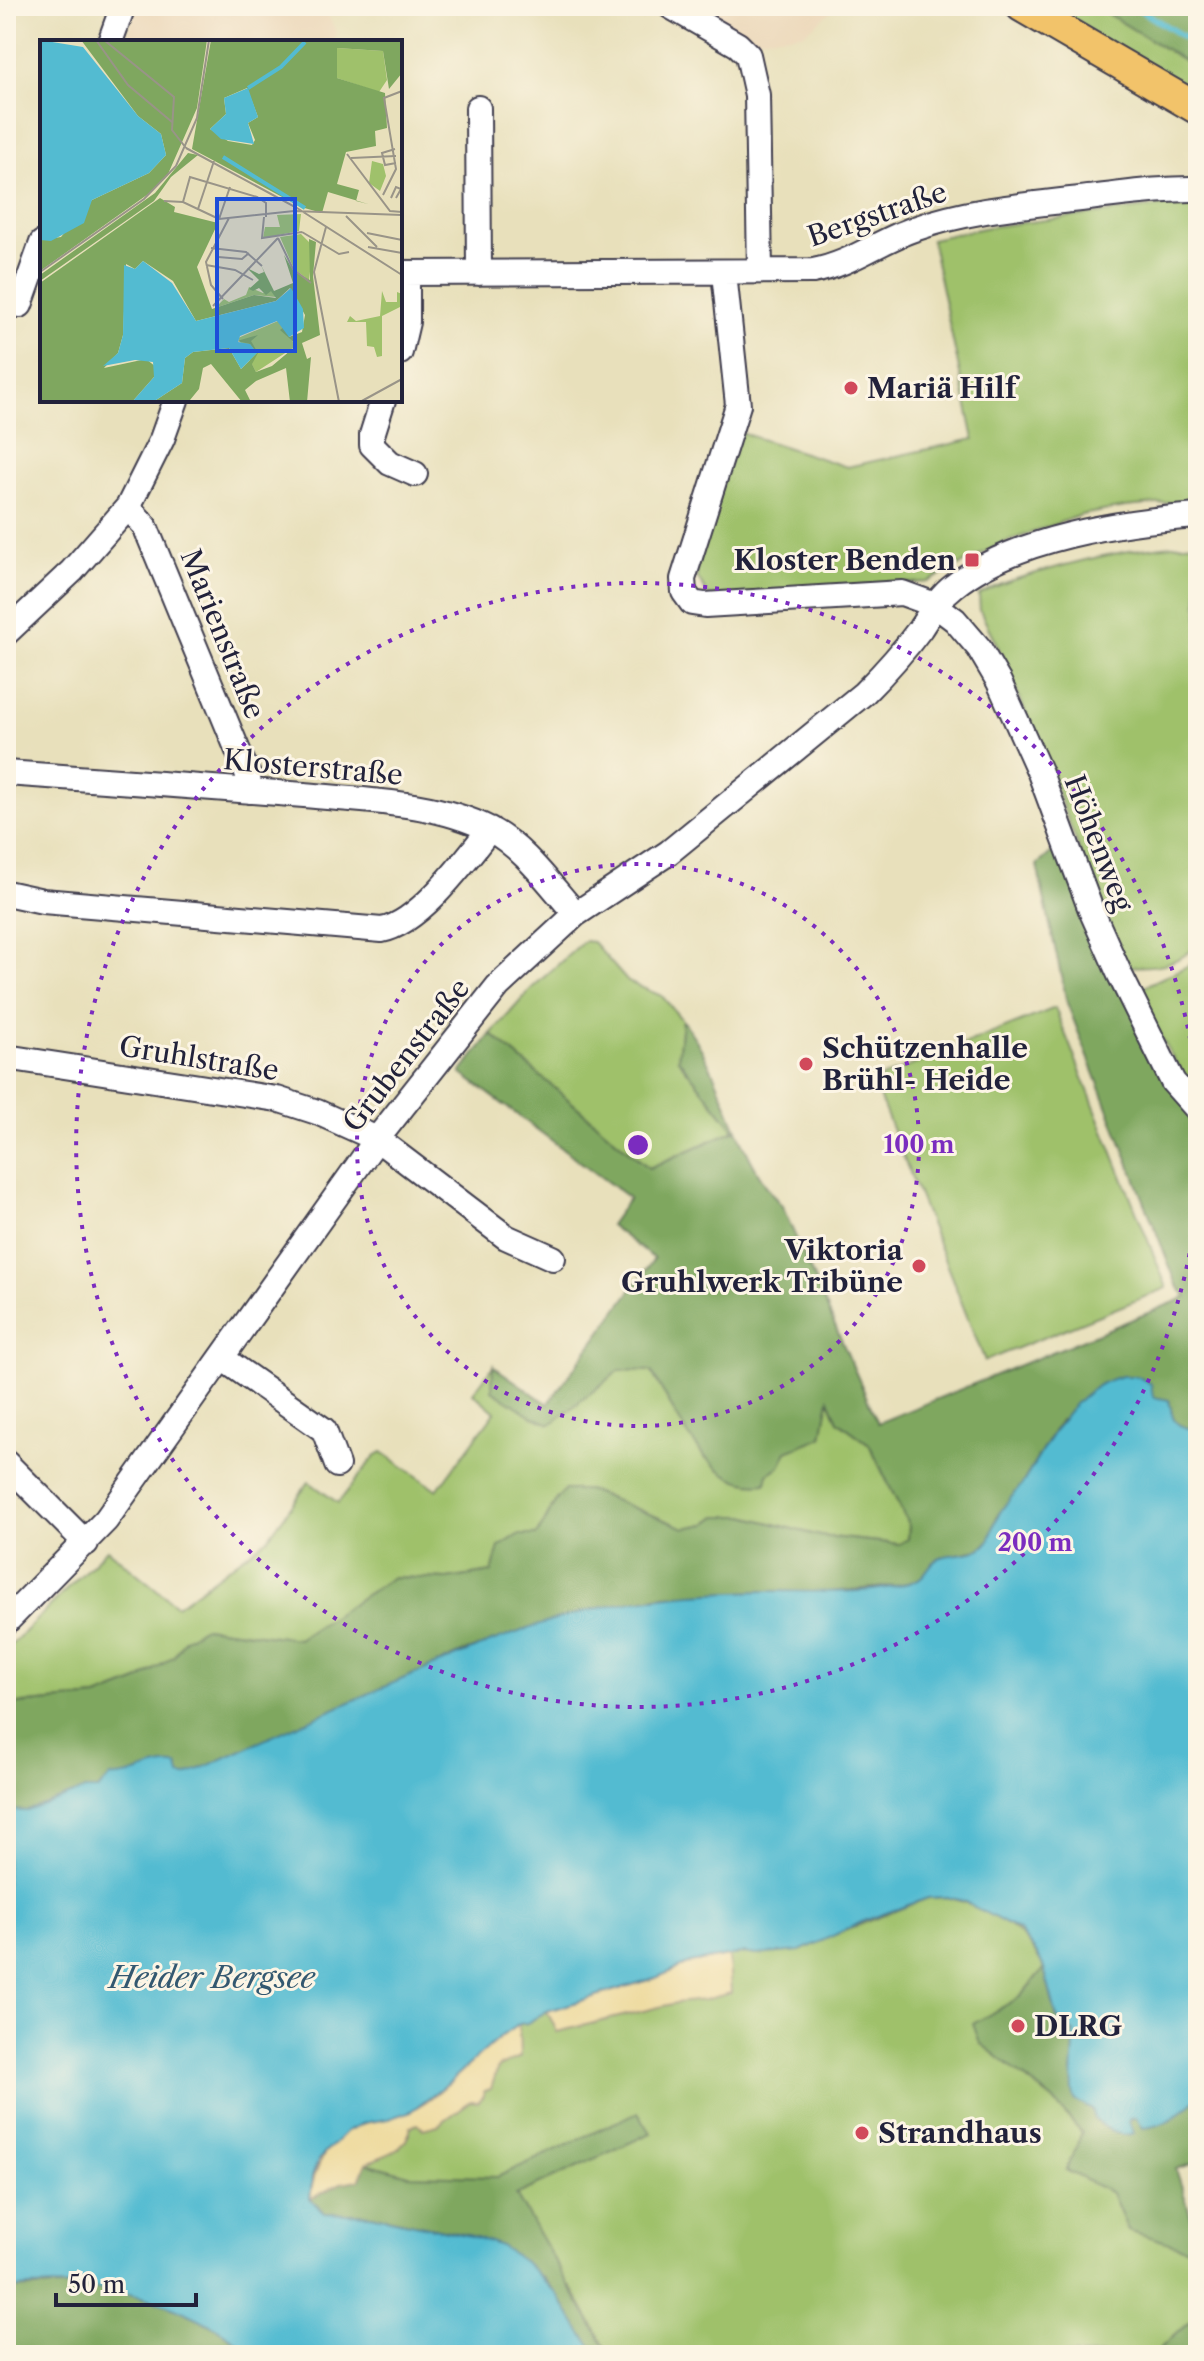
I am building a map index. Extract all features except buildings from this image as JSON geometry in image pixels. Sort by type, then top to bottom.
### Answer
[{"type":"main road","points":[[1021,6],[1198,109]]},
{"type":"street","points":[[111,40],[123,6]]},
{"type":"street","points":[[670,6],[738,45],[748,55],[757,95],[760,271]]},
{"type":"street","points":[[478,108],[479,273]]},
{"type":"street","name":"Bergstraße","points":[[404,273],[813,271],[835,267],[912,229],[978,212],[1198,189]]},
{"type":"street","points":[[23,305],[40,250]]},
{"type":"street","points":[[402,343],[407,322],[404,273]]},
{"type":"street","points":[[724,273],[738,405],[683,579],[684,592],[692,603],[705,605],[902,593],[935,605],[954,586],[979,570],[1054,540],[1140,520],[1198,516]]},
{"type":"street","points":[[6,633],[72,571],[128,507],[162,439],[175,402]]},
{"type":"street","points":[[382,402],[372,445],[390,463],[415,474]]},
{"type":"street","name":"Marienstraße","points":[[128,507],[145,526],[248,775],[249,791]]},
{"type":"street","name":"Grubenstraße","points":[[6,1622],[106,1520],[377,1139],[498,986],[576,914],[668,853],[864,693],[907,646],[935,605]]},
{"type":"street","name":"Höhenweg","points":[[935,605],[955,620],[979,648],[999,682],[1040,773],[1091,910],[1120,975],[1173,1082],[1198,1110]]},
{"type":"street","name":"Klosterstraße","points":[[6,773],[414,806],[448,814],[490,829],[518,849],[576,914]]},
{"type":"street","points":[[6,893],[43,901],[382,930],[393,928],[416,914],[490,829]]},
{"type":"street","name":"Gruhlstraße","points":[[6,1057],[277,1099],[317,1112],[377,1139],[506,1237],[553,1258]]},
{"type":"street","points":[[222,1358],[324,1430],[337,1465]]},
{"type":"street","points":[[6,1463],[86,1543]]},
{"type":"shaded area","points":[[138,6],[324,6],[336,32],[334,40],[126,40]]},
{"type":"shaded area","points":[[693,6],[838,6],[803,34],[754,38]]},
{"type":"green space","points":[[1021,6],[1095,6],[1198,69],[1198,109]]},
{"type":"green space","points":[[1095,6],[1198,6],[1198,69]]},
{"type":"green space","points":[[1179,204],[1198,205],[1198,500],[1081,515],[1003,543],[928,582],[709,596],[697,577],[697,563],[739,432],[847,467],[974,439],[931,239],[988,227]]},
{"type":"green space","points":[[1198,543],[1198,945],[1164,964],[1124,966],[1003,657],[980,611],[979,595],[1011,581],[1082,561],[1139,549]]},
{"type":"green space","points":[[1061,844],[1198,1121],[1198,1430],[1179,1425],[1172,1414],[1169,1400],[1153,1397],[1060,1420],[1022,1484],[997,1516],[990,1540],[980,1550],[941,1557],[932,1563],[928,1574],[916,1581],[897,1586],[818,1593],[771,1591],[662,1596],[608,1606],[464,1652],[186,1776],[139,1772],[126,1778],[110,1777],[98,1790],[85,1790],[27,1811],[6,1810],[6,1705],[97,1697],[138,1681],[174,1656],[185,1639],[204,1627],[298,1639],[393,1577],[447,1579],[492,1572],[499,1547],[518,1535],[536,1535],[565,1490],[588,1490],[685,1528],[706,1524],[717,1516],[745,1516],[820,1536],[899,1544],[908,1539],[909,1526],[869,1444],[838,1421],[829,1399],[822,1437],[787,1451],[780,1466],[768,1474],[766,1483],[745,1482],[727,1475],[711,1462],[683,1427],[651,1371],[620,1370],[551,1424],[533,1417],[492,1390],[493,1366],[548,1404],[654,1259],[610,1225],[629,1198],[461,1073],[491,1034],[649,1168],[735,1130],[678,1059],[682,1020],[709,1065],[752,1162],[782,1206],[878,1423],[1187,1297],[1177,1285],[1067,1003],[1037,865]]},
{"type":"green space","points":[[584,941],[593,942],[628,982],[662,996],[682,1020],[678,1059],[735,1130],[649,1168],[491,1034],[532,988]]},
{"type":"green space","points":[[1198,961],[1198,1086],[1191,1089],[1134,991]]},
{"type":"green space","points":[[1055,1008],[1167,1288],[985,1361],[873,1081]]},
{"type":"green space","points":[[493,1366],[493,1391],[551,1423],[620,1370],[651,1371],[705,1459],[768,1474],[780,1466],[786,1451],[822,1437],[828,1398],[838,1421],[869,1444],[909,1526],[908,1539],[899,1544],[820,1536],[745,1516],[717,1516],[706,1524],[685,1528],[588,1490],[565,1490],[536,1535],[518,1535],[492,1572],[447,1579],[393,1577],[298,1639],[204,1627],[185,1639],[174,1656],[138,1681],[97,1697],[6,1705],[6,1650],[107,1549],[177,1606],[267,1539],[309,1482],[338,1503],[375,1456],[382,1452],[437,1490],[495,1412],[473,1393]]},
{"type":"green space","points":[[946,1897],[976,1907],[1016,1931],[1044,1968],[1020,1997],[974,2024],[980,2043],[1053,2100],[1082,2133],[1066,2170],[1112,2193],[1128,2230],[1198,2252],[1198,2314],[1153,2355],[610,2355],[571,2286],[312,2177],[427,2101],[499,2037],[547,2011],[690,1964],[744,1953],[756,1955],[834,1935],[928,1898]]},
{"type":"green space","points":[[1044,1968],[1057,2018],[1074,2032],[1072,2072],[1089,2107],[1129,2122],[1136,2117],[1140,2121],[1198,2097],[1198,2162],[1176,2169],[1198,2239],[1198,2252],[1128,2230],[1112,2193],[1066,2170],[1082,2133],[1053,2100],[980,2043],[973,2024],[1020,1997]]},
{"type":"green space","points":[[638,2112],[651,2133],[516,2195],[610,2355],[599,2355],[543,2278],[476,2237],[372,2215],[324,2213],[310,2199],[341,2183],[359,2180],[366,2163],[409,2175],[497,2177]]},
{"type":"green space","points":[[86,2286],[132,2294],[175,2308],[216,2328],[254,2355],[6,2355],[6,2289]]},
{"type":"green space","points":[[1198,2314],[1198,2355],[1153,2355],[1155,2353]]},
{"type":"sand","points":[[729,1956],[731,1993],[557,2032],[547,2011],[658,1977],[690,1963]]},
{"type":"sand","points":[[519,2024],[520,2057],[498,2067],[491,2089],[484,2091],[478,2102],[471,2101],[438,2125],[423,2129],[418,2124],[411,2126],[401,2147],[366,2163],[359,2180],[341,2183],[310,2199],[319,2164],[341,2135],[364,2123],[420,2105]]},
{"type":"water","name":"Heider Bergsee","points":[[1122,1376],[1137,1376],[1151,1384],[1153,1397],[1169,1400],[1172,1414],[1179,1425],[1198,1430],[1198,2097],[1180,2113],[1167,2122],[1143,2128],[1136,2117],[1131,2118],[1129,2122],[1134,2133],[1123,2135],[1112,2132],[1094,2119],[1093,2110],[1075,2101],[1072,2075],[1074,2032],[1057,2018],[1038,1955],[1018,1930],[963,1901],[946,1897],[928,1898],[864,1921],[801,1951],[756,1955],[744,1953],[690,1963],[658,1977],[547,2011],[500,2037],[411,2111],[364,2123],[347,2131],[318,2160],[312,2177],[310,2199],[324,2213],[371,2215],[476,2237],[501,2246],[525,2262],[556,2293],[599,2355],[254,2355],[198,2318],[138,2296],[73,2287],[6,2289],[6,1810],[27,1811],[85,1790],[98,1790],[110,1777],[161,1765],[178,1766],[180,1775],[186,1776],[456,1656],[515,1633],[607,1606],[709,1593],[862,1591],[914,1581],[939,1558],[970,1553],[984,1546],[990,1539],[999,1514],[1074,1405],[1104,1382]]},
{"type":"waterway","points":[[1134,6],[1198,46]]},
{"type":"place","name":"Mariä Hilf","points":[[851,388]]},
{"type":"place","name":"Kloster Benden","points":[[972,560]]},
{"type":"place","name":"Schützenhalle Brühl- Heide","points":[[806,1064]]},
{"type":"place","name":"Viktoria Gruhlwerk Tribüne","points":[[919,1266]]},
{"type":"place","name":"DLRG","points":[[1018,2026]]},
{"type":"place","name":"Strandhaus","points":[[862,2133]]}]
